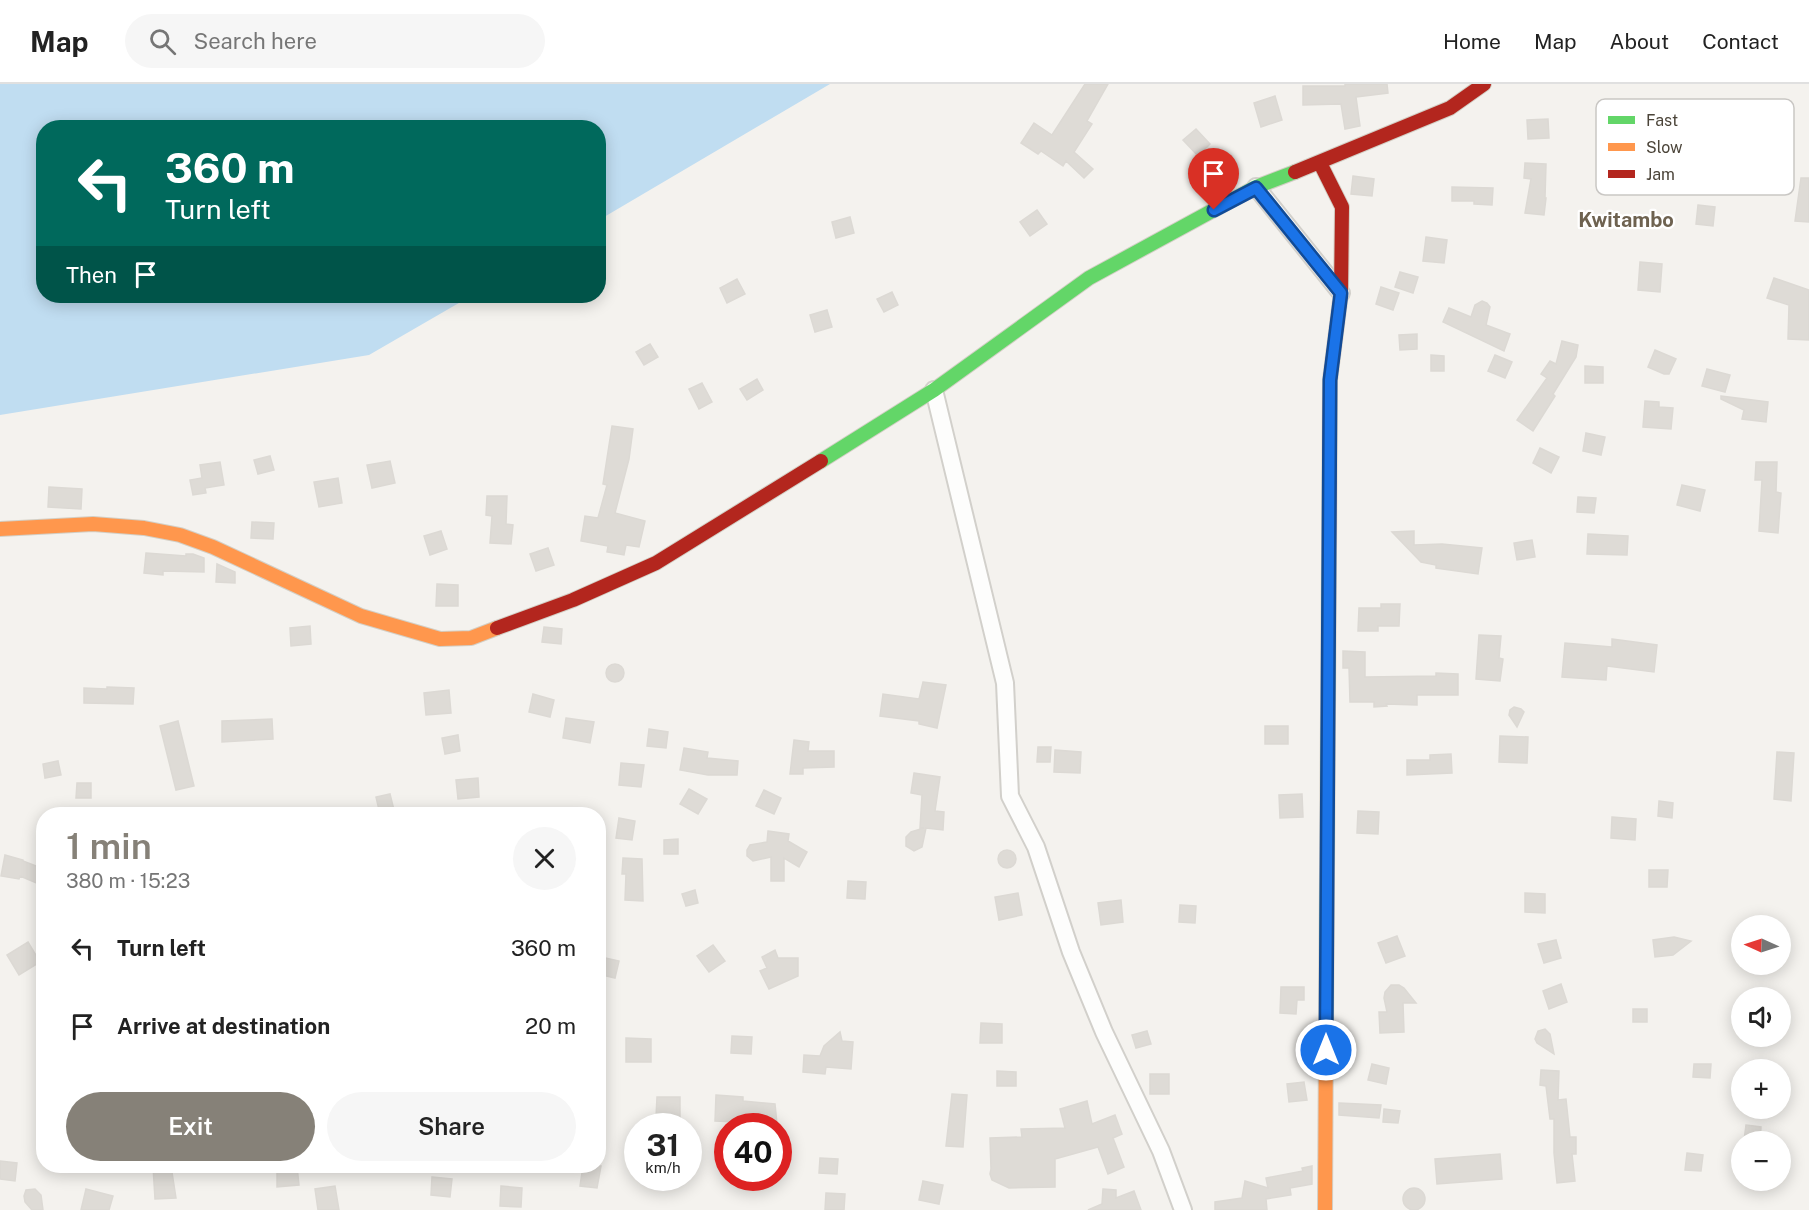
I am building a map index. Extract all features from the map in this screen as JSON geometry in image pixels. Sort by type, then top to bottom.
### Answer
[{"type":"street","points":[[0,529],[93,524],[144,528],[180,535],[213,547],[361,616],[440,639],[471,638],[573,600],[656,563],[934,390],[1089,278],[1256,188],[1450,108],[1484,84]]},
{"type":"street","points":[[1320,163],[1342,207],[1341,293],[1330,380],[1325,1210]]},
{"type":"street","points":[[1256,188],[1341,293]]},
{"type":"street","points":[[934,390],[1005,683],[1010,796],[1036,847],[1071,952],[1104,1032],[1161,1150],[1183,1210]]},
{"type":"water","points":[[0,84],[830,84],[606,216],[606,120],[36,120],[36,303],[459,303],[369,355],[0,415]]},
{"type":"building","points":[[1085,84],[1108,84],[1087,121],[1092,124],[1074,152],[1093,169],[1084,178],[1066,161],[1063,166],[1041,151],[1038,154],[1021,143],[1034,123],[1052,135]]},
{"type":"building","points":[[1345,84],[1387,84],[1388,93],[1356,97],[1360,126],[1345,129],[1341,104],[1303,105],[1303,86],[1345,86]]},
{"type":"building","points":[[1275,96],[1282,120],[1261,127],[1254,103]]},
{"type":"building","points":[[1548,119],[1549,138],[1528,139],[1527,120]]},
{"type":"building","points":[[1196,129],[1210,144],[1198,156],[1183,140]]},
{"type":"building","points":[[1525,163],[1546,164],[1544,215],[1525,213],[1531,179],[1524,178]]},
{"type":"building","points":[[1353,176],[1374,179],[1372,196],[1351,194]]},
{"type":"building","points":[[1801,178],[1809,178],[1809,222],[1795,221]]},
{"type":"building","points":[[1452,187],[1493,188],[1492,205],[1474,204],[1474,201],[1452,201]]},
{"type":"building","points":[[1698,205],[1715,207],[1713,226],[1696,224]]},
{"type":"building","points":[[1037,210],[1047,224],[1030,236],[1020,222]]},
{"type":"building","points":[[850,217],[854,233],[836,238],[832,222]]},
{"type":"building","points":[[1426,237],[1447,240],[1444,263],[1423,261]]},
{"type":"building","points":[[1640,262],[1662,264],[1660,292],[1638,290]]},
{"type":"building","points":[[1400,272],[1418,277],[1413,293],[1395,287]]},
{"type":"building","points":[[1774,278],[1809,290],[1809,340],[1788,339],[1789,305],[1767,298]]},
{"type":"building","points":[[737,279],[745,294],[727,303],[720,288]]},
{"type":"building","points":[[1381,287],[1399,293],[1393,310],[1376,304]]},
{"type":"building","points":[[892,292],[898,305],[884,312],[877,299]]},
{"type":"building","points":[[1482,301],[1490,307],[1486,325],[1510,334],[1504,351],[1443,322],[1449,308],[1471,317],[1475,305]]},
{"type":"building","points":[[827,310],[832,327],[815,332],[810,315]]},
{"type":"building","points":[[1417,334],[1417,349],[1400,350],[1399,335]]},
{"type":"building","points":[[1562,341],[1578,345],[1576,357],[1533,431],[1517,420],[1547,378],[1541,374],[1550,361],[1556,364]]},
{"type":"building","points":[[650,344],[658,357],[644,365],[636,352]]},
{"type":"building","points":[[1655,350],[1676,359],[1669,374],[1648,367]]},
{"type":"building","points":[[1431,355],[1444,356],[1444,371],[1431,371]]},
{"type":"building","points":[[1495,355],[1512,362],[1505,378],[1488,371]]},
{"type":"building","points":[[1585,366],[1603,367],[1603,383],[1585,383]]},
{"type":"building","points":[[1707,369],[1730,375],[1725,392],[1702,386]]},
{"type":"building","points":[[757,379],[763,390],[747,400],[740,389]]},
{"type":"building","points":[[702,383],[712,402],[699,409],[689,389]]},
{"type":"building","points":[[1721,396],[1768,402],[1766,422],[1742,419],[1744,410],[1721,399]]},
{"type":"building","points":[[1645,401],[1659,402],[1659,407],[1673,408],[1671,429],[1643,427]]},
{"type":"building","points":[[612,426],[633,429],[629,459],[615,513],[645,521],[639,547],[626,545],[624,555],[607,552],[608,546],[581,541],[585,516],[598,518],[607,485],[603,484]]},
{"type":"building","points":[[1586,433],[1605,437],[1601,455],[1583,451]]},
{"type":"building","points":[[1540,448],[1559,457],[1551,473],[1533,463]]},
{"type":"building","points":[[270,456],[274,470],[258,474],[254,460]]},
{"type":"building","points":[[390,461],[395,483],[372,488],[367,465]]},
{"type":"building","points":[[220,462],[224,485],[205,488],[206,493],[193,495],[190,480],[202,478],[200,465]]},
{"type":"building","points":[[1756,462],[1777,462],[1776,492],[1781,493],[1778,533],[1759,531],[1762,480],[1755,480]]},
{"type":"building","points":[[338,478],[342,503],[319,507],[314,482]]},
{"type":"building","points":[[1682,485],[1705,490],[1700,511],[1677,505]]},
{"type":"building","points":[[49,487],[82,489],[81,509],[48,507]]},
{"type":"building","points":[[487,496],[507,496],[506,524],[513,525],[511,544],[490,543],[492,516],[486,515]]},
{"type":"building","points":[[1578,497],[1596,498],[1594,513],[1577,512]]},
{"type":"building","points":[[252,522],[274,523],[273,539],[251,538]]},
{"type":"building","points":[[441,531],[447,549],[430,555],[424,536]]},
{"type":"building","points":[[1414,531],[1414,545],[1442,544],[1482,548],[1478,574],[1436,568],[1436,565],[1421,562],[1392,532]]},
{"type":"building","points":[[1588,534],[1628,536],[1627,555],[1587,554]]},
{"type":"building","points":[[1532,540],[1535,557],[1517,560],[1514,543]]},
{"type":"building","points":[[548,548],[554,565],[536,571],[530,554]]},
{"type":"building","points":[[146,553],[186,556],[186,554],[193,554],[204,558],[204,572],[163,571],[163,575],[144,573]]},
{"type":"building","points":[[217,564],[235,572],[235,583],[216,582]]},
{"type":"building","points":[[437,584],[458,585],[458,606],[436,606]]},
{"type":"building","points":[[1381,604],[1400,604],[1399,626],[1378,626],[1378,631],[1358,631],[1359,608],[1381,608]]},
{"type":"building","points":[[310,626],[311,644],[291,646],[290,628]]},
{"type":"building","points":[[544,627],[562,629],[561,644],[542,642]]},
{"type":"building","points":[[1479,635],[1501,636],[1499,658],[1503,659],[1500,681],[1476,679]]},
{"type":"building","points":[[1612,639],[1657,645],[1654,672],[1607,666],[1606,680],[1562,677],[1565,643],[1612,647]]},
{"type":"building","points":[[1343,651],[1365,652],[1365,677],[1458,674],[1458,695],[1417,695],[1417,705],[1386,704],[1387,706],[1374,707],[1374,702],[1350,702],[1349,668],[1343,668]]},
{"type":"building","points":[[615,664],[621,667],[624,673],[621,679],[615,682],[609,679],[606,673],[609,667]]},
{"type":"building","points":[[923,682],[946,685],[937,728],[919,724],[919,721],[880,716],[883,694],[919,699]]},
{"type":"building","points":[[107,687],[134,688],[133,704],[84,703],[84,688],[107,689]]},
{"type":"building","points":[[449,690],[451,713],[426,715],[424,693]]},
{"type":"building","points":[[533,694],[554,700],[550,717],[529,712]]},
{"type":"building","points":[[1514,707],[1524,712],[1517,727],[1509,715],[1510,710]]},
{"type":"building","points":[[566,718],[594,722],[590,743],[563,738]]},
{"type":"building","points":[[272,719],[273,739],[222,742],[222,721]]},
{"type":"building","points":[[178,721],[194,786],[176,790],[160,726]]},
{"type":"building","points":[[1265,726],[1288,726],[1288,744],[1265,744]]},
{"type":"building","points":[[649,729],[668,732],[666,748],[647,746]]},
{"type":"building","points":[[458,735],[460,751],[445,754],[442,738]]},
{"type":"building","points":[[1500,736],[1528,737],[1527,763],[1499,762]]},
{"type":"building","points":[[794,740],[809,742],[808,751],[834,751],[834,767],[803,768],[803,774],[790,774]]},
{"type":"building","points":[[1038,747],[1051,747],[1050,762],[1037,762]]},
{"type":"building","points":[[684,748],[708,752],[707,758],[738,761],[737,775],[708,775],[680,770]]},
{"type":"building","points":[[1055,750],[1081,752],[1080,773],[1054,772]]},
{"type":"building","points":[[1777,752],[1794,753],[1791,801],[1774,799]]},
{"type":"building","points":[[1451,754],[1452,773],[1407,775],[1407,760],[1430,760],[1430,755]]},
{"type":"building","points":[[58,761],[61,775],[45,778],[43,764]]},
{"type":"building","points":[[621,763],[644,765],[641,787],[619,785]]},
{"type":"building","points":[[914,773],[940,777],[935,811],[944,812],[943,830],[926,828],[922,847],[914,851],[906,846],[906,837],[911,832],[924,828],[920,828],[922,795],[911,793]]},
{"type":"building","points":[[478,778],[479,797],[458,799],[456,780]]},
{"type":"building","points":[[77,783],[91,783],[91,798],[76,798]]},
{"type":"building","points":[[689,789],[707,799],[698,814],[680,804]]},
{"type":"building","points":[[764,790],[781,798],[774,814],[756,806]]},
{"type":"building","points":[[390,794],[393,807],[378,807],[376,797]]},
{"type":"building","points":[[1302,794],[1303,817],[1280,818],[1279,795]]},
{"type":"building","points":[[1659,801],[1673,803],[1672,818],[1658,816]]},
{"type":"building","points":[[1358,811],[1379,812],[1378,834],[1357,833]]},
{"type":"building","points":[[1612,817],[1636,819],[1635,840],[1611,838]]},
{"type":"building","points":[[619,818],[635,821],[632,840],[616,838]]},
{"type":"building","points":[[768,831],[789,834],[788,841],[807,852],[799,867],[784,858],[784,881],[771,881],[771,857],[753,861],[747,856],[750,845],[767,842]]},
{"type":"building","points":[[678,839],[678,854],[664,854],[664,840]]},
{"type":"building","points":[[1003,850],[1011,850],[1016,855],[1014,866],[1003,868],[998,863],[998,855]]},
{"type":"building","points":[[5,855],[36,866],[36,883],[20,876],[19,879],[1,876]]},
{"type":"building","points":[[623,858],[642,859],[643,901],[625,900],[626,874],[622,874]]},
{"type":"building","points":[[1649,870],[1668,870],[1667,887],[1649,887]]},
{"type":"building","points":[[848,881],[866,882],[865,899],[847,898]]},
{"type":"building","points":[[695,890],[698,903],[686,906],[682,894]]},
{"type":"building","points":[[1018,893],[1022,915],[999,920],[995,897]]},
{"type":"building","points":[[1525,893],[1545,894],[1545,913],[1525,912]]},
{"type":"building","points":[[1121,900],[1123,922],[1101,925],[1098,903]]},
{"type":"building","points":[[1180,905],[1196,906],[1195,923],[1179,922]]},
{"type":"building","points":[[1397,936],[1405,956],[1386,963],[1378,943]]},
{"type":"building","points":[[1674,937],[1691,941],[1673,955],[1655,957],[1653,940]]},
{"type":"building","points":[[1556,940],[1561,958],[1544,963],[1538,944]]},
{"type":"building","points":[[28,942],[36,955],[36,964],[19,975],[7,955]]},
{"type":"building","points":[[713,945],[725,961],[709,972],[697,956]]},
{"type":"building","points":[[775,950],[778,958],[798,958],[798,976],[769,989],[760,971],[767,968],[762,957]]},
{"type":"building","points":[[606,958],[619,961],[615,978],[606,976]]},
{"type":"building","points":[[1561,984],[1567,1002],[1549,1009],[1543,991]]},
{"type":"building","points":[[1391,985],[1404,988],[1416,1003],[1403,1003],[1404,1032],[1380,1033],[1379,1012],[1387,1012],[1384,998],[1385,992]]},
{"type":"building","points":[[1281,987],[1304,987],[1304,1000],[1297,1000],[1296,1014],[1280,1013]]},
{"type":"building","points":[[1633,1009],[1647,1009],[1647,1022],[1633,1022]]},
{"type":"building","points":[[981,1023],[1002,1024],[1002,1043],[980,1043]]},
{"type":"building","points":[[1545,1029],[1550,1034],[1554,1054],[1537,1043],[1535,1039],[1538,1031]]},
{"type":"building","points":[[1147,1031],[1151,1044],[1136,1048],[1132,1035]]},
{"type":"building","points":[[840,1032],[842,1041],[853,1042],[851,1069],[826,1067],[825,1074],[803,1072],[804,1055],[820,1056],[824,1046]]},
{"type":"building","points":[[732,1036],[752,1037],[751,1054],[731,1053]]},
{"type":"building","points":[[626,1038],[651,1039],[651,1062],[626,1062]]},
{"type":"building","points":[[1372,1064],[1389,1068],[1386,1084],[1368,1080]]},
{"type":"building","points":[[1694,1064],[1711,1064],[1710,1078],[1693,1077]]},
{"type":"building","points":[[1541,1070],[1559,1071],[1558,1100],[1566,1099],[1570,1137],[1576,1137],[1576,1154],[1572,1154],[1575,1181],[1557,1183],[1554,1119],[1550,1119],[1546,1086],[1540,1085]]},
{"type":"building","points":[[997,1071],[1016,1072],[1016,1086],[997,1086]]},
{"type":"building","points":[[1150,1074],[1169,1074],[1169,1094],[1150,1094]]},
{"type":"building","points":[[1304,1082],[1307,1100],[1289,1102],[1287,1084]]},
{"type":"building","points":[[952,1094],[967,1095],[963,1147],[946,1146]]},
{"type":"building","points":[[716,1095],[743,1097],[743,1101],[775,1104],[776,1113],[715,1113]]},
{"type":"building","points":[[657,1097],[680,1097],[680,1113],[656,1113]]},
{"type":"building","points":[[1087,1101],[1092,1124],[1115,1115],[1122,1134],[1113,1138],[1124,1167],[1108,1174],[1098,1147],[1055,1159],[1055,1187],[1009,1188],[992,1180],[990,1138],[1022,1137],[1021,1129],[1065,1128],[1060,1109]]},
{"type":"building","points":[[1339,1103],[1381,1105],[1379,1118],[1339,1115]]},
{"type":"building","points":[[1384,1109],[1400,1111],[1398,1123],[1383,1122]]},
{"type":"building","points":[[1746,1125],[1761,1127],[1761,1131],[1745,1131]]},
{"type":"building","points":[[1687,1153],[1703,1155],[1701,1171],[1685,1170]]},
{"type":"building","points":[[1500,1154],[1502,1179],[1437,1184],[1435,1159]]},
{"type":"building","points":[[820,1158],[838,1159],[837,1174],[819,1173]]},
{"type":"building","points":[[0,1161],[17,1163],[15,1181],[0,1179]]},
{"type":"building","points":[[1312,1166],[1312,1184],[1290,1188],[1291,1195],[1266,1199],[1267,1210],[1215,1210],[1215,1202],[1242,1198],[1245,1181],[1268,1188],[1266,1178],[1303,1171],[1302,1168]]},
{"type":"building","points":[[153,1173],[172,1173],[176,1198],[155,1199]]},
{"type":"building","points":[[277,1173],[298,1173],[299,1185],[277,1187]]},
{"type":"building","points":[[582,1173],[600,1173],[597,1188],[580,1186]]},
{"type":"building","points":[[432,1177],[452,1179],[450,1197],[431,1195]]},
{"type":"building","points":[[923,1181],[943,1185],[939,1204],[919,1200]]},
{"type":"building","points":[[335,1186],[339,1210],[318,1210],[315,1189]]},
{"type":"building","points":[[501,1186],[522,1188],[521,1207],[500,1206]]},
{"type":"building","points":[[1414,1188],[1422,1191],[1425,1199],[1422,1207],[1414,1210],[1406,1207],[1403,1199],[1406,1191]]},
{"type":"building","points":[[35,1189],[41,1195],[43,1210],[32,1210],[25,1202],[26,1190]]},
{"type":"building","points":[[86,1189],[113,1196],[109,1210],[81,1210]]},
{"type":"building","points":[[1103,1189],[1116,1190],[1116,1198],[1134,1191],[1141,1210],[1088,1210],[1102,1204]]},
{"type":"building","points":[[826,1193],[845,1194],[844,1210],[825,1210]]},
{"type":"traffic: fast","points":[[821,461],[934,390],[1089,278],[1256,187],[1295,172]]},
{"type":"traffic: fast","points":[[1326,1033],[1329,552]]},
{"type":"traffic: slow","points":[[0,529],[93,524],[144,528],[180,535],[213,547],[361,616],[440,639],[471,638],[497,628]]},
{"type":"traffic: slow","points":[[1325,1210],[1326,1033]]},
{"type":"traffic: jam","points":[[1295,172],[1450,108],[1484,84]]},
{"type":"traffic: jam","points":[[1320,163],[1342,207],[1341,293],[1330,380],[1329,552]]},
{"type":"traffic: jam","points":[[497,628],[573,600],[656,563],[821,461]]},
{"type":"district","name":"Kwitambo","points":[[1626,220]]},
{"type":"route","points":[[1214,210],[1256,188],[1341,293],[1330,380],[1326,1050]]}]
